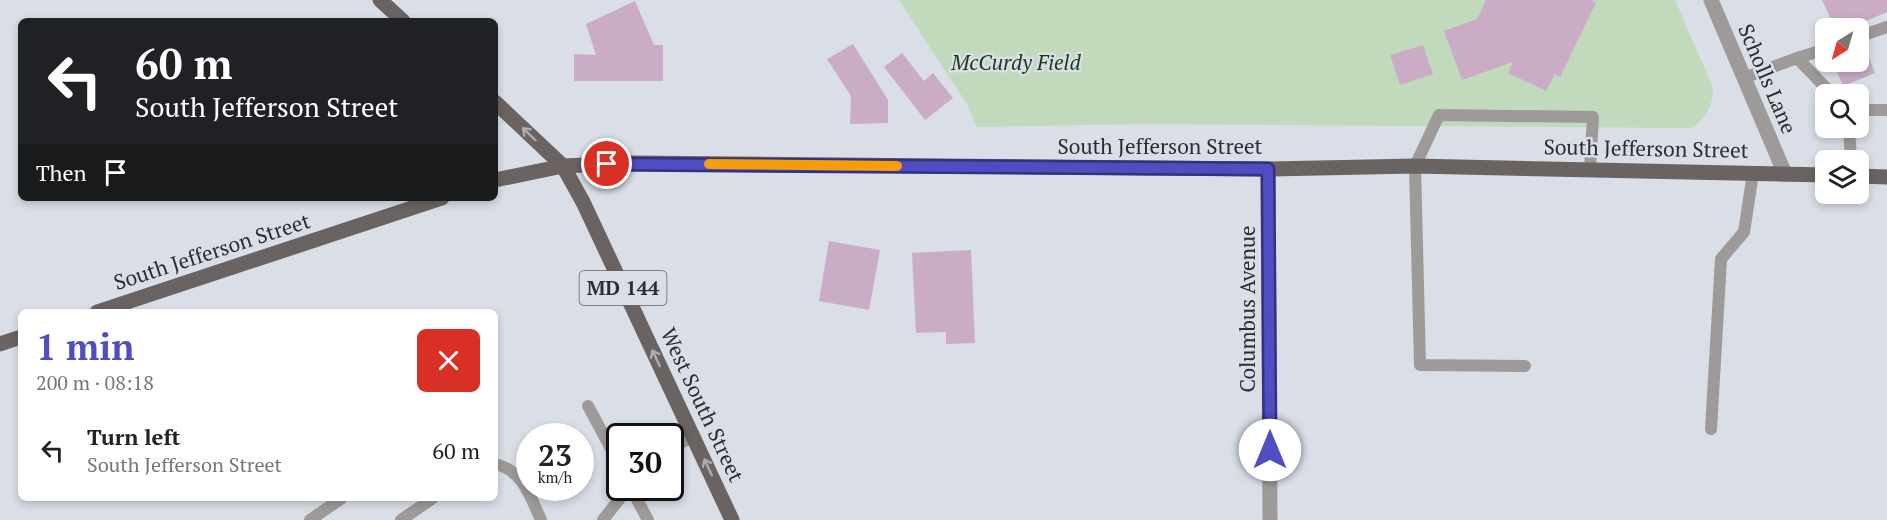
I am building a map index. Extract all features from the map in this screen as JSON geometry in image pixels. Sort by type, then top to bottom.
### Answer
[{"type":"main road","points":[[380,0],[400,18]]},
{"type":"main road","name":"West South Street","points":[[498,105],[563,166],[732,520]]},
{"type":"main road","name":"South Jefferson Street","points":[[498,179],[563,166],[629,163],[1268,169],[1415,166],[1815,175]]},
{"type":"main road","points":[[1869,176],[1887,177]]},
{"type":"main road","name":"South Jefferson Street","points":[[106,309],[433,201]]},
{"type":"main road","points":[[0,344],[18,338]]},
{"type":"street","name":"Scholls Lane","points":[[1711,0],[1785,174]]},
{"type":"street","name":"Columbus Avenue","points":[[1268,169],[1270,520]]},
{"type":"lane","points":[[1869,33],[1887,27]]},
{"type":"lane","points":[[1744,78],[1815,52]]},
{"type":"lane","points":[[1797,58],[1822,84]]},
{"type":"lane","points":[[1869,110],[1887,110]]},
{"type":"lane","points":[[1525,366],[1420,365],[1415,166],[1439,115],[1593,117],[1590,169]]},
{"type":"lane","points":[[1711,429],[1720,259],[1744,232],[1753,173]]},
{"type":"lane","points":[[588,406],[606,439]]},
{"type":"lane","points":[[684,441],[693,436]]},
{"type":"lane","points":[[498,465],[507,467],[523,481],[541,520]]},
{"type":"lane","points":[[310,520],[338,501]]},
{"type":"lane","points":[[401,520],[429,501]]},
{"type":"lane","points":[[603,520],[618,501]]},
{"type":"lane","points":[[637,501],[648,520]]},
{"type":"green space","name":"McCurdy Field","points":[[899,0],[1675,0],[1713,88],[1713,94],[1705,116],[1691,128],[1145,124],[977,127],[967,104]]},
{"type":"building","points":[[1486,0],[1591,0],[1596,3],[1560,77],[1555,74],[1546,91],[1508,73],[1513,62],[1462,80],[1444,31],[1477,19]]},
{"type":"building","points":[[1822,0],[1887,0],[1887,12],[1869,20],[1830,18]]},
{"type":"building","points":[[635,1],[654,45],[663,45],[663,81],[574,81],[574,54],[596,55],[586,24]]},
{"type":"building","points":[[853,44],[888,100],[888,123],[850,124],[851,96],[827,59]]},
{"type":"building","points":[[1423,45],[1433,74],[1400,85],[1390,55]]},
{"type":"building","points":[[902,53],[924,81],[933,73],[953,98],[925,120],[884,67]]},
{"type":"building","points":[[1869,58],[1875,73],[1848,84],[1842,84],[1837,72],[1869,72]]},
{"type":"building","points":[[829,241],[880,250],[869,310],[819,301]]},
{"type":"building","points":[[971,250],[975,343],[946,344],[946,332],[916,333],[912,253]]},
{"type":"slow traffic","points":[[709,164],[897,166]]},
{"type":"route","points":[[607,164],[1268,169],[1270,450]]}]
